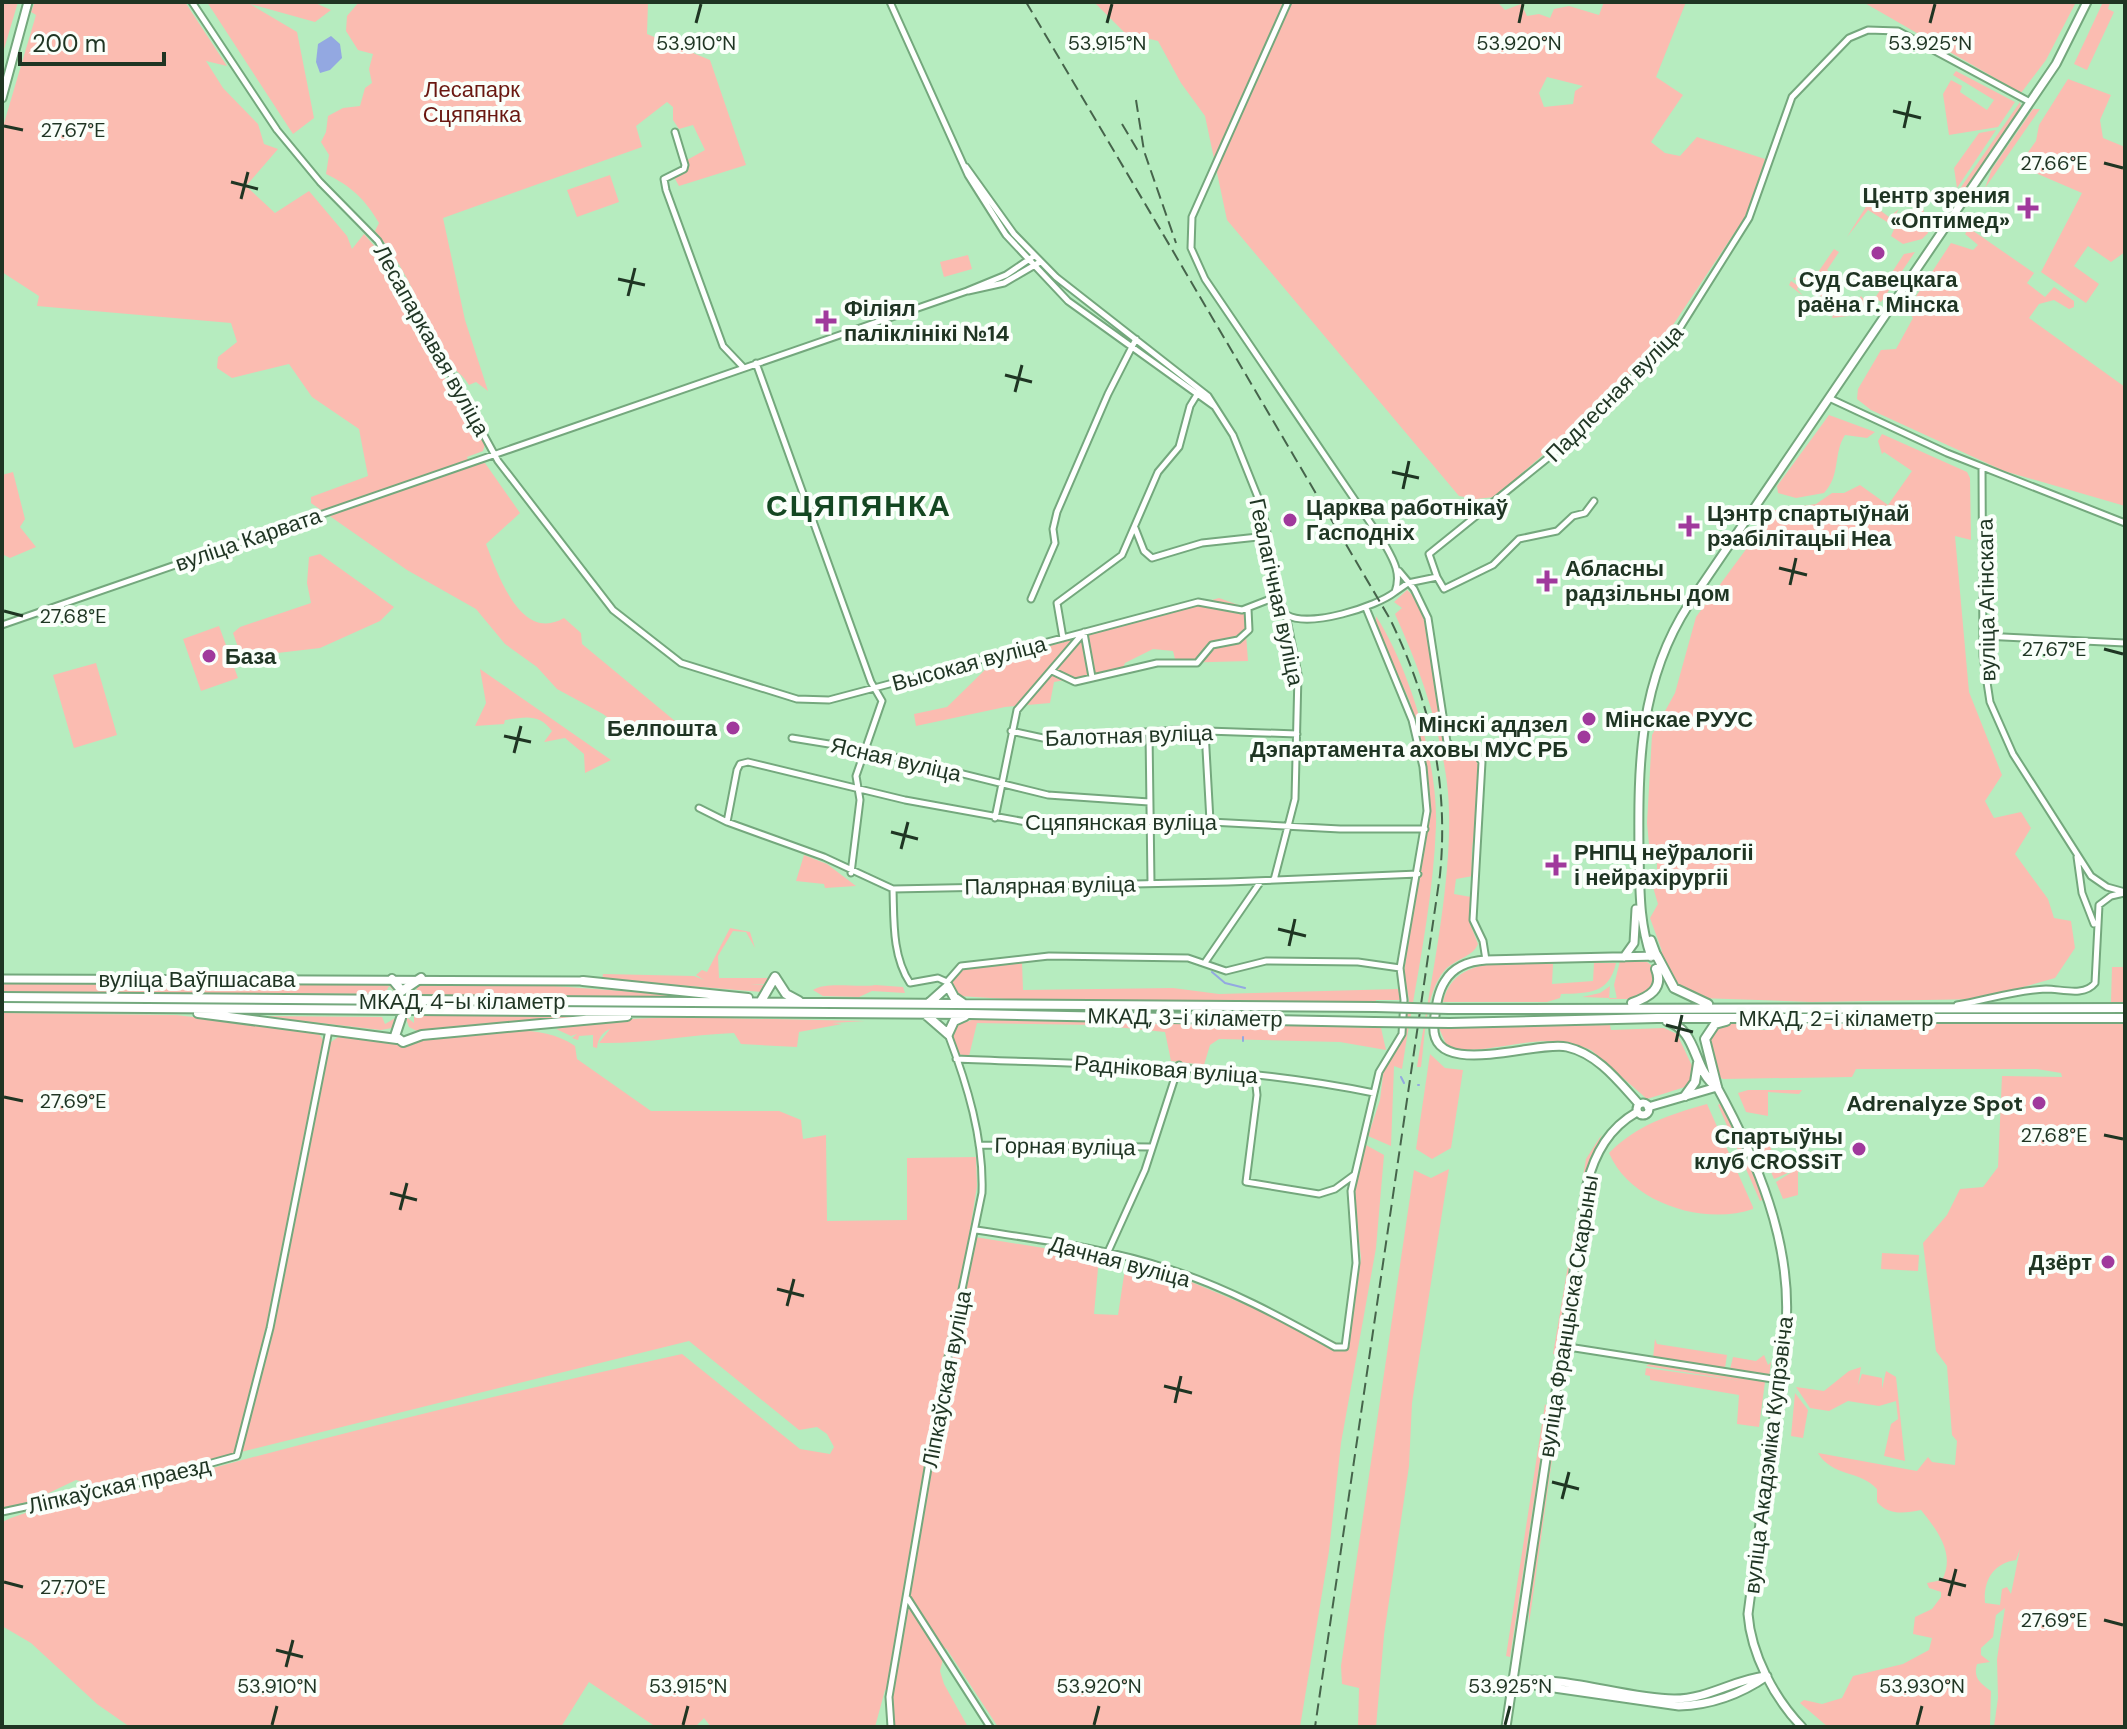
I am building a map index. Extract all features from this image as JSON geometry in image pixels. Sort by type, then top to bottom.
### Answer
[{"type":"highway","points":[[1654,957],[1679,992],[1712,1006]]},
{"type":"highway","points":[[1623,1006],[1646,998],[1657,988],[1659,974],[1654,957]]},
{"type":"highway","points":[[583,981],[744,996],[760,1002],[772,988],[775,977],[786,994],[800,1001]]},
{"type":"highway","points":[[397,978],[402,991],[421,978]]},
{"type":"highway","points":[[928,1003],[947,984],[954,997],[964,1004]]},
{"type":"highway","points":[[2,997],[101,1003]]},
{"type":"highway","name":"МКАД, 4-ы кіламетр","points":[[419,1006],[822,1002]]},
{"type":"highway","name":"МКАД, 3-і кіламетр","points":[[822,1002],[1547,1008]]},
{"type":"highway","points":[[2,1007],[101,1003]]},
{"type":"highway","name":"МКАД, 4-ы кіламетр","points":[[101,1003],[161,1008],[380,1005]]},
{"type":"highway","name":"МКАД, 4-ы кіламетр","points":[[101,1003],[822,1012]]},
{"type":"highway","points":[[161,1008],[381,1035],[400,1030],[412,1033],[409,1040]]},
{"type":"highway","name":"МКАД, 2-і кіламетр","points":[[1547,1008],[2125,1008]]},
{"type":"highway","points":[[400,1030],[403,1042],[422,1035],[659,1012]]},
{"type":"highway","name":"МКАД, 3-і кіламетр","points":[[822,1012],[1450,1023],[1548,1020]]},
{"type":"highway","points":[[924,1013],[948,1034],[954,1021],[970,1014]]},
{"type":"highway","points":[[1657,1018],[1684,1030],[1709,1081],[1717,1087]]},
{"type":"highway","points":[[1717,1087],[1705,1039],[1715,1024],[1742,1018]]},
{"type":"highway","name":"МКАД, 2-і кіламетр","points":[[1548,1020],[2125,1018]]},
{"type":"highway","points":[[1685,1096],[1699,1073],[1698,1058]]},
{"type":"main road","points":[[2,98],[28,2]]},
{"type":"main road","points":[[1623,958],[1634,943],[1639,885],[1641,740],[1659,661],[1686,608],[2031,102],[2067,46],[2087,2]]},
{"type":"main road","points":[[1638,1108],[1602,1066],[1568,1047],[1549,1045],[1471,1056],[1456,1055],[1443,1048],[1434,1029],[1442,987],[1455,969],[1486,960],[1654,957],[1639,885]]},
{"type":"main road","name":"вуліца Ваўпшасава","points":[[2,979],[421,978],[583,981]]},
{"type":"main road","points":[[1685,1096],[1717,1087]]},
{"type":"main road","name":"вуліца Акадэміка Купрэвіча","points":[[1717,1087],[1767,1199],[1781,1241],[1788,1301],[1748,1614],[1750,1630],[1767,1676],[1785,1707],[1802,1727]]},
{"type":"main road","name":"вуліца Францыска Скарыны","points":[[1506,1727],[1562,1346],[1594,1159],[1617,1125],[1638,1108],[1646,1114],[1648,1107],[1685,1096]]},
{"type":"main road","points":[[1512,1682],[1529,1680],[1680,1699],[1710,1695],[1751,1678],[1767,1676]]},
{"type":"street","name":"Лесапаркавая вуліца","points":[[192,2],[277,130],[320,182],[384,250],[437,357],[494,453]]},
{"type":"street","name":"Геалагічная вуліца","points":[[890,2],[984,204],[1028,261],[1068,301],[1131,347],[1200,391]]},
{"type":"street","points":[[1288,2],[1189,229],[1195,261],[1268,374],[1336,469],[1428,618],[1447,742],[1456,750],[1475,752],[1482,762],[1473,920],[1483,941],[1486,960]]},
{"type":"street","name":"Падлесная вуліца","points":[[1437,577],[1429,554],[1580,432],[1678,331],[1749,218],[1790,101],[1849,38],[1868,30],[1898,31],[2031,102]]},
{"type":"street","points":[[675,132],[685,165],[684,169],[664,179],[666,190],[723,346],[743,367]]},
{"type":"street","name":"Геалагічная вуліца","points":[[966,167],[1001,216],[1040,262],[1079,298],[1136,339],[1216,407],[1250,473],[1268,536],[1278,596],[1286,615],[1298,674],[1295,799],[1274,880]]},
{"type":"street","name":"вуліца Карвата","points":[[2,625],[967,291],[1006,275],[1034,256]]},
{"type":"street","name":"вуліца Карвата","points":[[967,291],[1004,283],[1040,262]]},
{"type":"street","points":[[1031,599],[1055,543],[1053,529],[1057,512],[1136,339]]},
{"type":"street","points":[[756,363],[882,704],[856,776],[860,800],[851,873]]},
{"type":"street","name":"Высокая вуліца","points":[[1063,638],[1057,603],[1118,560],[1158,472],[1179,447],[1190,406],[1200,391]]},
{"type":"street","points":[[1829,398],[1982,467],[2125,523]]},
{"type":"street","points":[[494,453],[607,604],[681,663],[797,699],[829,700],[875,688]]},
{"type":"street","name":"вуліца Агінскага","points":[[1982,467],[1986,686],[2000,729],[2076,853],[2100,882]]},
{"type":"street","points":[[1286,615],[1307,618],[1366,608],[1408,583],[1437,577],[1444,589],[1493,565],[1519,539],[1557,531],[1573,516],[1585,513],[1594,501]]},
{"type":"street","points":[[1135,528],[1144,551],[1152,558],[1202,543],[1268,536]]},
{"type":"street","points":[[1395,592],[1397,569]]},
{"type":"street","points":[[1052,671],[1070,682],[1157,663],[1197,663],[1212,645],[1242,637],[1249,630],[1248,609],[1278,596]]},
{"type":"street","name":"Высокая вуліца","points":[[875,688],[1198,602],[1248,609]]},
{"type":"street","points":[[1255,1077],[1257,1095],[1246,1182],[1319,1194],[1354,1175],[1381,1066],[1402,1034],[1404,1000],[1400,968],[1425,829],[1426,787],[1417,739],[1366,608]]},
{"type":"street","points":[[1084,632],[1092,677]]},
{"type":"street","points":[[995,818],[1011,731],[1021,704],[1084,632]]},
{"type":"street","points":[[1983,636],[2125,643]]},
{"type":"street","name":"Балотная вуліца","points":[[1011,731],[1043,738],[1205,731],[1297,734]]},
{"type":"street","points":[[1205,731],[1210,821]]},
{"type":"street","points":[[1149,732],[1151,883]]},
{"type":"street","name":"Ясная вуліца","points":[[792,738],[866,750],[1061,797],[1149,802]]},
{"type":"street","name":"Сцяпянская вуліца","points":[[727,822],[737,770],[742,762],[995,818],[1056,825],[1127,824],[1148,820],[1288,824],[1340,829],[1425,829]]},
{"type":"street","name":"Палярная вуліца","points":[[699,808],[727,822],[805,849],[851,873],[893,889],[1261,881],[1418,874]]},
{"type":"street","name":"вуліца Агінскага","points":[[2076,853],[2082,889]]},
{"type":"street","points":[[1206,961],[1261,881]]},
{"type":"street","points":[[2096,929],[2082,889],[2089,881],[2125,892]]},
{"type":"street","points":[[1950,1006],[2026,991],[2088,990],[2095,983],[2096,929],[2105,893],[2100,882]]},
{"type":"street","points":[[893,889],[897,951],[910,983],[938,978],[947,984],[961,966],[1035,957],[1188,958],[1206,961],[1226,971],[1266,961],[1371,963],[1400,968]]},
{"type":"street","points":[[2085,900],[2101,901],[2125,892]]},
{"type":"street","name":"Ліпкаўская праезд","points":[[2,1512],[147,1481],[237,1456],[270,1328],[329,1030]]},
{"type":"street","name":"Ліпкаўская вуліца","points":[[891,1727],[889,1697],[942,1386],[976,1230],[982,1184],[979,1145],[948,1034]]},
{"type":"street","name":"Радніковая вуліца","points":[[956,1059],[1179,1065],[1255,1077],[1306,1079],[1374,1093]]},
{"type":"street","points":[[1107,1254],[1145,1170],[1179,1065]]},
{"type":"street","name":"Горная вуліца","points":[[979,1145],[1151,1147]]},
{"type":"street","name":"Дачная вуліца","points":[[976,1230],[1107,1254],[1174,1271],[1274,1311],[1335,1347],[1345,1347],[1356,1263],[1350,1198],[1354,1175]]},
{"type":"street","points":[[1562,1346],[1780,1380]]},
{"type":"street","points":[[908,1598],[990,1727]]},
{"type":"green space","points":[[2,2],[18,2],[2,56]]},
{"type":"green space","points":[[35,2],[185,2],[227,66],[206,61],[223,88],[258,124],[264,144],[278,149],[246,186],[275,213],[309,191],[347,236],[352,249],[364,234],[383,256],[443,375],[485,444],[483,451],[467,457],[470,465],[485,463],[520,513],[486,544],[513,602],[535,621],[549,623],[564,618],[581,633],[582,644],[681,726],[666,739],[652,727],[638,722],[625,730],[557,689],[537,667],[505,644],[476,609],[407,570],[311,503],[311,497],[368,476],[359,429],[312,397],[289,364],[232,378],[217,368],[218,357],[237,342],[231,323],[37,306],[39,296],[2,272],[2,130],[36,15],[31,12]]},
{"type":"green space","points":[[207,2],[313,2],[331,10],[315,22],[250,4],[297,32],[314,118],[293,134]]},
{"type":"green space","name":"Лесапарк Сцяпянка","points":[[359,2],[648,2],[647,34],[710,60],[746,165],[679,186],[674,177],[687,160],[705,150],[693,125],[679,129],[673,120],[673,107],[667,102],[636,126],[642,147],[443,218],[465,320],[488,391],[476,382],[469,385],[440,353],[405,274],[375,231],[379,223],[374,214],[357,194],[326,174],[329,155],[321,142],[328,116],[343,108],[360,106],[365,88],[372,83],[369,69],[373,54],[358,50],[346,31],[347,16]]},
{"type":"green space","points":[[1094,2],[1497,2],[1505,10],[1521,4],[1527,16],[1539,14],[1550,18],[1554,9],[1569,6],[1599,15],[1604,2],[1686,2],[1656,77],[1683,95],[1651,142],[1665,153],[1680,156],[1697,137],[1765,159],[1747,214],[1649,361],[1495,497],[1476,499],[1459,496],[1227,220],[1205,116],[1181,83],[1158,41],[1125,33]],"holes":[[[1547,77],[1583,86],[1575,91],[1573,104],[1544,107],[1539,93]]]},
{"type":"green space","points":[[1863,2],[2076,2],[2046,60],[2021,93]]},
{"type":"green space","points":[[2103,2],[2110,2],[2108,9],[2114,12],[2087,70],[2074,64]]},
{"type":"green space","points":[[1956,71],[2015,102],[1998,127],[1949,135],[1943,94],[1951,80],[1962,86],[1960,92],[1987,110],[1994,100],[1953,75]]},
{"type":"green space","points":[[2068,79],[2111,95],[2100,120],[2103,138],[2125,147],[2125,252],[2111,262],[2088,246],[2074,266],[2099,284],[2086,303],[2041,272],[2082,193],[2024,168],[2026,155],[2036,141],[2039,125]]},
{"type":"green space","points":[[2020,102],[2021,107],[1960,198],[1957,193]]},
{"type":"green space","points":[[2033,109],[2040,109],[1985,188],[1992,169]]},
{"type":"green space","points":[[1996,130],[1957,188],[1954,168],[1979,133]]},
{"type":"green space","points":[[610,175],[619,202],[577,217],[567,190]]},
{"type":"green space","points":[[1916,196],[1921,198],[1928,233],[1922,239],[1903,244],[1891,236],[1895,227],[1868,210],[1847,237],[1869,202],[1889,217],[1899,209],[1893,218],[1905,227],[1921,204]]},
{"type":"green space","points":[[1969,228],[2034,273],[2027,283],[2045,297],[2054,287],[2074,301],[2074,307],[2069,309],[2054,300],[2039,304],[2029,318],[2125,387],[2125,506],[2004,471],[1871,410],[1857,399],[1858,389],[1881,350],[1896,349],[1913,318],[1907,310],[1951,243],[1973,250],[1978,245],[1965,234]]},
{"type":"green space","points":[[1834,249],[1839,252],[1827,270],[1840,279],[1837,284],[1828,277],[1825,280],[1823,274],[1816,284],[1851,309],[1861,296],[1867,303],[1848,316],[1832,318],[1835,307],[1806,285],[1801,283],[1797,289],[1803,296],[1789,285],[1791,281],[1797,285],[1799,281],[1793,279],[1800,274],[1812,281]]},
{"type":"green space","points":[[1915,252],[1881,302],[1875,298],[1904,254]]},
{"type":"green space","points":[[968,255],[972,269],[944,277],[940,262]]},
{"type":"green space","points":[[1829,415],[1875,432],[1867,438],[1845,435],[1833,479],[1824,493],[1796,498],[1778,493],[1777,486]]},
{"type":"green space","points":[[1882,434],[1967,472],[1970,478],[1971,540],[1955,536],[1969,692],[2002,775],[1985,801],[1994,818],[2021,812],[2031,828],[2015,854],[2048,899],[2054,918],[2071,921],[2075,948],[2055,978],[1980,999],[1812,1002],[1699,998],[1679,989],[1657,955],[1662,951],[1650,918],[1658,904],[1650,877],[1657,870],[1657,860],[1650,855],[1647,823],[1652,735],[1675,693],[1696,617],[1775,510],[1816,504],[1832,493],[1844,493],[1860,485],[1888,505],[1912,471],[1884,452],[1882,454],[1878,441]]},
{"type":"green space","points":[[13,472],[25,519],[20,527],[36,547],[10,558],[2,554],[2,475]]},
{"type":"green space","points":[[320,554],[394,607],[380,621],[320,648],[251,656],[240,653],[233,633],[240,627],[311,603],[307,583],[309,557]]},
{"type":"green space","points":[[1407,590],[1417,599],[1426,618],[1446,743],[1454,753],[1476,758],[1480,787],[1472,847],[1473,876],[1456,879],[1454,894],[1471,897],[1469,921],[1478,944],[1472,952],[1449,966],[1438,979],[1427,1016],[1421,1067],[1417,1067],[1445,886],[1449,815],[1447,783],[1434,718],[1413,655],[1395,614],[1402,608],[1394,602]]},
{"type":"green space","points":[[1219,598],[1244,607],[1248,661],[1176,663],[1173,651],[1153,649],[1125,663],[1122,670],[1054,682],[1050,703],[1005,707],[916,726],[914,714],[947,707],[993,662]]},
{"type":"green space","points":[[1376,616],[1400,662],[1420,717],[1432,774],[1436,826],[1431,887],[1402,1069],[1394,1066],[1391,1146],[1368,1136],[1380,1100],[1384,1067],[1405,1031],[1409,1000],[1404,972],[1430,795],[1410,702],[1376,626]]},
{"type":"green space","name":"База","points":[[219,626],[238,678],[201,691],[183,639]]},
{"type":"green space","points":[[96,663],[117,735],[74,748],[53,675]]},
{"type":"green space","points":[[480,669],[611,760],[585,773],[584,754],[565,738],[544,742],[552,731],[537,719],[519,718],[505,720],[504,724],[475,726],[486,703]]},
{"type":"green space","points":[[804,855],[827,864],[856,886],[825,888],[824,884],[796,881]]},
{"type":"green space","points":[[730,928],[750,932],[755,948],[746,932],[733,931],[718,956],[719,978],[768,978],[770,984],[750,984],[770,985],[762,992],[602,979],[603,974],[694,976],[704,980],[696,975],[702,970],[707,972]]},
{"type":"green space","points":[[1620,961],[1647,962],[1655,968],[1656,983],[1640,999],[1617,998],[1614,985]]},
{"type":"green space","points":[[1022,963],[1023,990],[1173,988],[1219,994],[1398,989],[1401,1000],[1376,1000],[1375,1004],[1039,1001],[959,996],[950,980],[959,970]]},
{"type":"green space","points":[[1504,963],[1553,964],[1552,984],[1593,981],[1594,963],[1616,963],[1608,981],[1589,992],[1561,994],[1560,998],[1547,1002],[1443,1002],[1449,986],[1459,975],[1473,968]]},
{"type":"green space","points":[[2112,967],[2125,967],[2125,1002],[2111,1002]]},
{"type":"green space","points":[[388,982],[397,994],[389,986],[385,994],[2,992],[2,983]]},
{"type":"green space","points":[[419,982],[554,986],[690,996],[416,995],[417,986],[405,994],[410,985]]},
{"type":"green space","points":[[826,986],[903,987],[905,993],[872,991],[859,997],[823,996],[813,990]]},
{"type":"green space","points":[[1610,986],[1609,998],[1582,997],[1600,993]]},
{"type":"green space","points":[[2,1013],[176,1015],[318,1032],[323,1040],[331,1042],[341,1035],[417,1041],[503,1031],[541,1033],[575,1046],[577,1059],[651,1111],[779,1111],[801,1120],[803,1139],[826,1135],[827,1221],[907,1220],[907,1158],[976,1157],[977,1186],[969,1236],[1099,1257],[1094,1314],[1118,1315],[1126,1262],[1165,1271],[1347,1347],[1361,1258],[1354,1193],[1366,1145],[1384,1155],[1376,1248],[1341,1443],[1329,1551],[1300,1727],[998,1727],[946,1648],[940,1671],[968,1727],[895,1727],[890,1691],[885,1690],[875,1727],[711,1727],[704,1718],[695,1727],[656,1727],[589,1682],[561,1727],[130,1727],[97,1704],[31,1643],[2,1626],[2,1522],[58,1504],[136,1489],[417,1415],[682,1354],[800,1449],[830,1454],[834,1447],[827,1434],[817,1427],[799,1430],[689,1341],[100,1487],[76,1480],[32,1501],[2,1508]]},
{"type":"green space","points":[[578,1015],[579,1019],[419,1032],[409,1027],[405,1016],[414,1023],[414,1016]]},
{"type":"green space","points":[[258,1016],[382,1017],[385,1024],[397,1017],[392,1028],[381,1030]]},
{"type":"green space","points":[[674,1017],[865,1021],[832,1023],[842,1024],[799,1032],[797,1047],[741,1044],[734,1033],[599,1043],[610,1029],[605,1031],[601,1037],[597,1048],[593,1047],[593,1035],[579,1036],[578,1040],[572,1038],[577,1034],[571,1036],[556,1029],[607,1020]]},
{"type":"green space","points":[[975,1019],[1381,1028],[1386,1050],[1340,1042],[1219,1039],[1210,1045],[1204,1065],[1171,1061],[1165,1032],[1096,1025],[977,1023],[969,1056],[957,1054],[952,1035],[954,1026]]},
{"type":"green space","points":[[1866,1020],[2125,1023],[2125,1727],[1994,1727],[1998,1698],[1997,1659],[2005,1608],[1996,1615],[1993,1637],[1981,1648],[1981,1655],[1990,1662],[1977,1664],[1976,1669],[1978,1680],[1991,1691],[1990,1727],[1828,1727],[1800,1703],[1804,1700],[1822,1704],[1842,1698],[1853,1676],[1903,1664],[1929,1650],[1932,1638],[1913,1634],[1915,1617],[1932,1609],[1941,1597],[1941,1592],[1929,1588],[1927,1583],[1942,1580],[1946,1570],[1946,1552],[1938,1534],[1921,1510],[1887,1510],[1877,1502],[1877,1489],[1870,1483],[1831,1466],[1818,1453],[1917,1471],[1928,1457],[1932,1462],[1955,1465],[1957,1441],[1952,1435],[1947,1366],[1936,1351],[1923,1243],[1947,1215],[1960,1189],[1983,1187],[1998,1167],[2002,1076],[2062,1077],[2061,1073],[2037,1069],[1856,1069],[1852,1077],[1723,1079],[1718,1076],[1707,1037],[1724,1023],[1745,1025],[1751,1030],[1772,1030],[1772,1026]],"holes":[[[2020,1549],[2011,1594],[2007,1587],[2002,1589],[2000,1605],[1985,1603],[1988,1580],[1996,1569],[2016,1560]]]},
{"type":"green space","points":[[1610,1025],[1611,1030],[1664,1028],[1677,1034],[1694,1070],[1688,1086],[1647,1099],[1591,1050],[1573,1044],[1540,1041],[1459,1050],[1446,1044],[1439,1028]]},
{"type":"green space","points":[[1430,1054],[1445,1068],[1463,1070],[1451,1148],[1432,1159],[1416,1149]]},
{"type":"green space","points":[[1748,1090],[1802,1090],[1799,1094],[1768,1092],[1768,1116],[1746,1112],[1738,1093]]},
{"type":"green space","points":[[1721,1103],[1764,1199],[1760,1201],[1718,1105]]},
{"type":"green space","points":[[1707,1104],[1753,1209],[1734,1214],[1713,1214],[1670,1206],[1633,1185],[1609,1153],[1643,1128]]},
{"type":"green space","points":[[1767,1133],[1775,1164],[1797,1166],[1802,1171],[1798,1172],[1798,1195],[1783,1199],[1776,1182],[1797,1169],[1774,1179],[1759,1143]]},
{"type":"green space","points":[[1602,1134],[1587,1171],[1556,1354],[1553,1354],[1586,1159]]},
{"type":"green space","points":[[1449,1169],[1412,1403],[1409,1466],[1384,1635],[1376,1727],[1358,1727],[1359,1688],[1342,1684],[1341,1666],[1414,1170],[1431,1178]]},
{"type":"green space","points":[[1882,1253],[1919,1255],[1918,1271],[1881,1269]]},
{"type":"green space","points":[[1655,1339],[1657,1344],[1727,1355],[1725,1368],[1653,1358]]},
{"type":"green space","points":[[1764,1355],[1768,1365],[1771,1362],[1769,1377],[1730,1369],[1733,1357],[1756,1361]]},
{"type":"green space","points":[[1563,1360],[1566,1360],[1529,1624],[1529,1610]]},
{"type":"green space","points":[[1646,1366],[1765,1382],[1759,1427],[1737,1424],[1739,1395],[1650,1380],[1650,1376],[1645,1375],[1646,1368],[1741,1381]]},
{"type":"green space","points":[[1861,1367],[1858,1385],[1862,1374],[1882,1378],[1882,1389],[1886,1371],[1896,1377],[1905,1461],[1884,1456],[1891,1424],[1898,1419],[1896,1401],[1879,1406],[1848,1401],[1829,1411],[1810,1408],[1796,1387],[1824,1391],[1849,1371]]},
{"type":"green space","points":[[1795,1393],[1808,1410],[1803,1438],[1791,1436]]},
{"type":"green space","points":[[1545,1404],[1548,1409],[1510,1657],[1506,1656]]},
{"type":"water","points":[[331,36],[340,44],[342,58],[330,70],[320,73],[316,62],[318,44]]},
{"type":"waterway","points":[[1212,972],[1225,983],[1245,988]]},
{"type":"waterway","points":[[1401,1077],[1404,1083]]},
{"type":"railway","points":[[1026,2],[1390,619],[1426,712],[1439,775],[1442,808],[1440,875],[1315,1727]]},
{"type":"railway","points":[[1136,100],[1144,151],[1176,243]]},
{"type":"railway","points":[[1122,124],[1138,151]]},
{"type":"place","name":"Центр зрения «Оптимед»","points":[[2028,208]]},
{"type":"place","name":"Суд Савецкага раёна г. Мінска","points":[[1878,253]]},
{"type":"place","name":"Філіял паліклінікі №14","points":[[826,321]]},
{"type":"place","name":"Царква работнікаў Гасподніх","points":[[1290,520]]},
{"type":"place","name":"Цэнтр спартыўнай рэабілітацыі Неа","points":[[1689,526]]},
{"type":"place","name":"Абласны радзільны дом","points":[[1547,581]]},
{"type":"place","name":"База","points":[[209,656]]},
{"type":"place","name":"Мінскае РУУС","points":[[1589,719]]},
{"type":"place","name":"Белпошта","points":[[733,728]]},
{"type":"place","name":"Мінскі аддзел Дэпартамента аховы МУС РБ","points":[[1584,737]]},
{"type":"place","name":"РНПЦ неўралогіі і нейрахірургіі","points":[[1556,865]]},
{"type":"place","name":"Adrenalyze Spot","points":[[2039,1103]]},
{"type":"place","name":"Спартыўны клуб CROSSiT","points":[[1859,1149]]},
{"type":"place","name":"Дзёрт","points":[[2108,1262]]},
{"type":"district","name":"СЦЯПЯНКА","points":[[859,506]]}]
